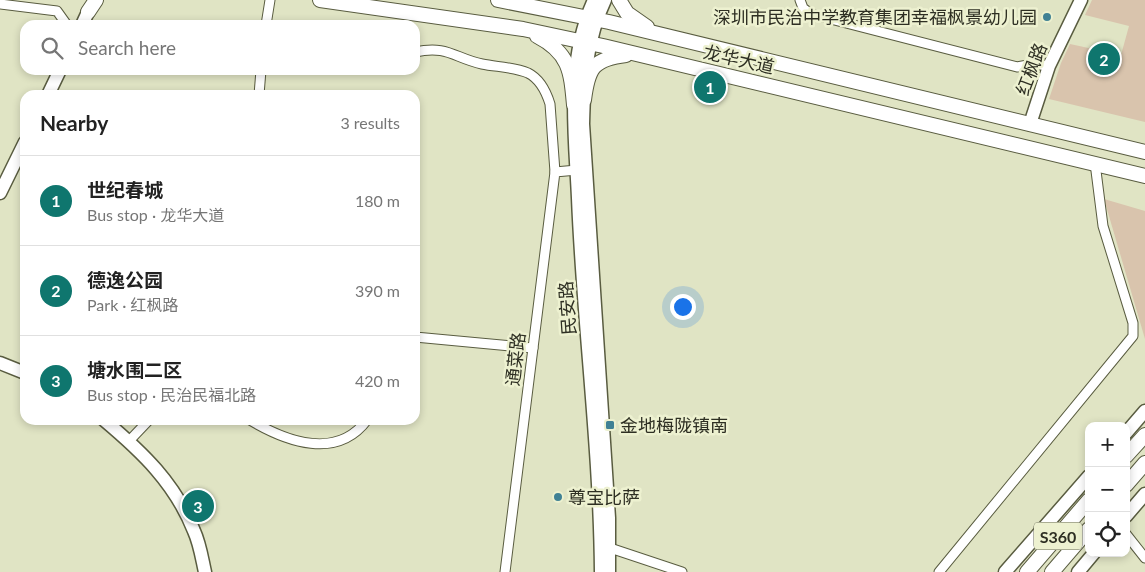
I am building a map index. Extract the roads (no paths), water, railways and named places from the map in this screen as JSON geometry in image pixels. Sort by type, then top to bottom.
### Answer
[{"type":"main road","points":[[84,20],[88,6],[96,0]]},
{"type":"main road","name":"龙华大道","points":[[320,0],[523,29],[641,55],[1145,176]]},
{"type":"main road","name":"龙华大道","points":[[498,0],[592,18],[1145,152]]},
{"type":"main road","points":[[528,5],[561,0]]},
{"type":"main road","points":[[592,18],[594,0]]},
{"type":"main road","points":[[592,18],[605,0]]},
{"type":"main road","points":[[619,0],[633,19],[658,34]]},
{"type":"main road","name":"红枫路","points":[[1030,124],[1049,66],[1081,0]]},
{"type":"main road","name":"民安路","points":[[592,18],[573,86],[579,103],[584,134],[610,548],[609,572]]},
{"type":"main road","points":[[523,29],[554,46],[568,63],[579,103]]},
{"type":"main road","points":[[579,103],[590,71],[599,61],[625,54],[641,55]]},
{"type":"main road","points":[[50,90],[58,75]]},
{"type":"main road","name":"民安路","points":[[579,103],[576,170],[580,255],[599,505],[600,572]]},
{"type":"main road","points":[[0,193],[20,152]]},
{"type":"main road","points":[[0,364],[20,371]]},
{"type":"main road","points":[[1130,428],[1145,411]]},
{"type":"main road","points":[[110,425],[145,455],[175,494],[195,533],[205,572]]},
{"type":"main road","points":[[1130,452],[1145,435]]},
{"type":"main road","points":[[1130,480],[1145,463]]},
{"type":"main road","points":[[1005,572],[1085,481]]},
{"type":"main road","points":[[1129,512],[1145,494]]},
{"type":"main road","name":"S360","points":[[1027,572],[1085,505]]},
{"type":"main road","name":"S360","points":[[1052,572],[1085,534]]},
{"type":"main road","points":[[1078,572],[1091,557]]},
{"type":"street","points":[[267,20],[270,0]]},
{"type":"street","points":[[800,0],[803,8],[811,14],[1017,67],[1033,64],[1049,66]]},
{"type":"street","points":[[0,4],[57,11],[63,20]]},
{"type":"street","name":"通菜路","points":[[420,51],[430,49],[448,52],[481,64],[528,73],[536,79],[547,93],[550,104],[555,172],[505,572]]},
{"type":"street","points":[[259,90],[260,75]]},
{"type":"street","points":[[939,572],[1133,336],[1133,323],[1103,226],[1095,163]]},
{"type":"street","points":[[555,172],[576,170]]},
{"type":"street","points":[[420,337],[533,348]]},
{"type":"street","points":[[129,441],[145,425]]},
{"type":"street","points":[[260,425],[290,440],[316,444],[332,444],[347,439],[360,430],[364,425]]},
{"type":"street","points":[[1130,539],[1145,558]]},
{"type":"street","points":[[610,548],[682,572]]},
{"type":"place","name":"深圳市民治中学教育集团幸福枫景幼儿园","points":[[1047,17]]},
{"type":"place","name":"德逸公园","points":[[1104,59]]},
{"type":"place","name":"世纪春城","points":[[710,87]]},
{"type":"place","name":"金地梅陇镇南","points":[[610,425]]},
{"type":"place","name":"尊宝比萨","points":[[558,497]]},
{"type":"place","name":"塘水围二区","points":[[198,506]]}]
